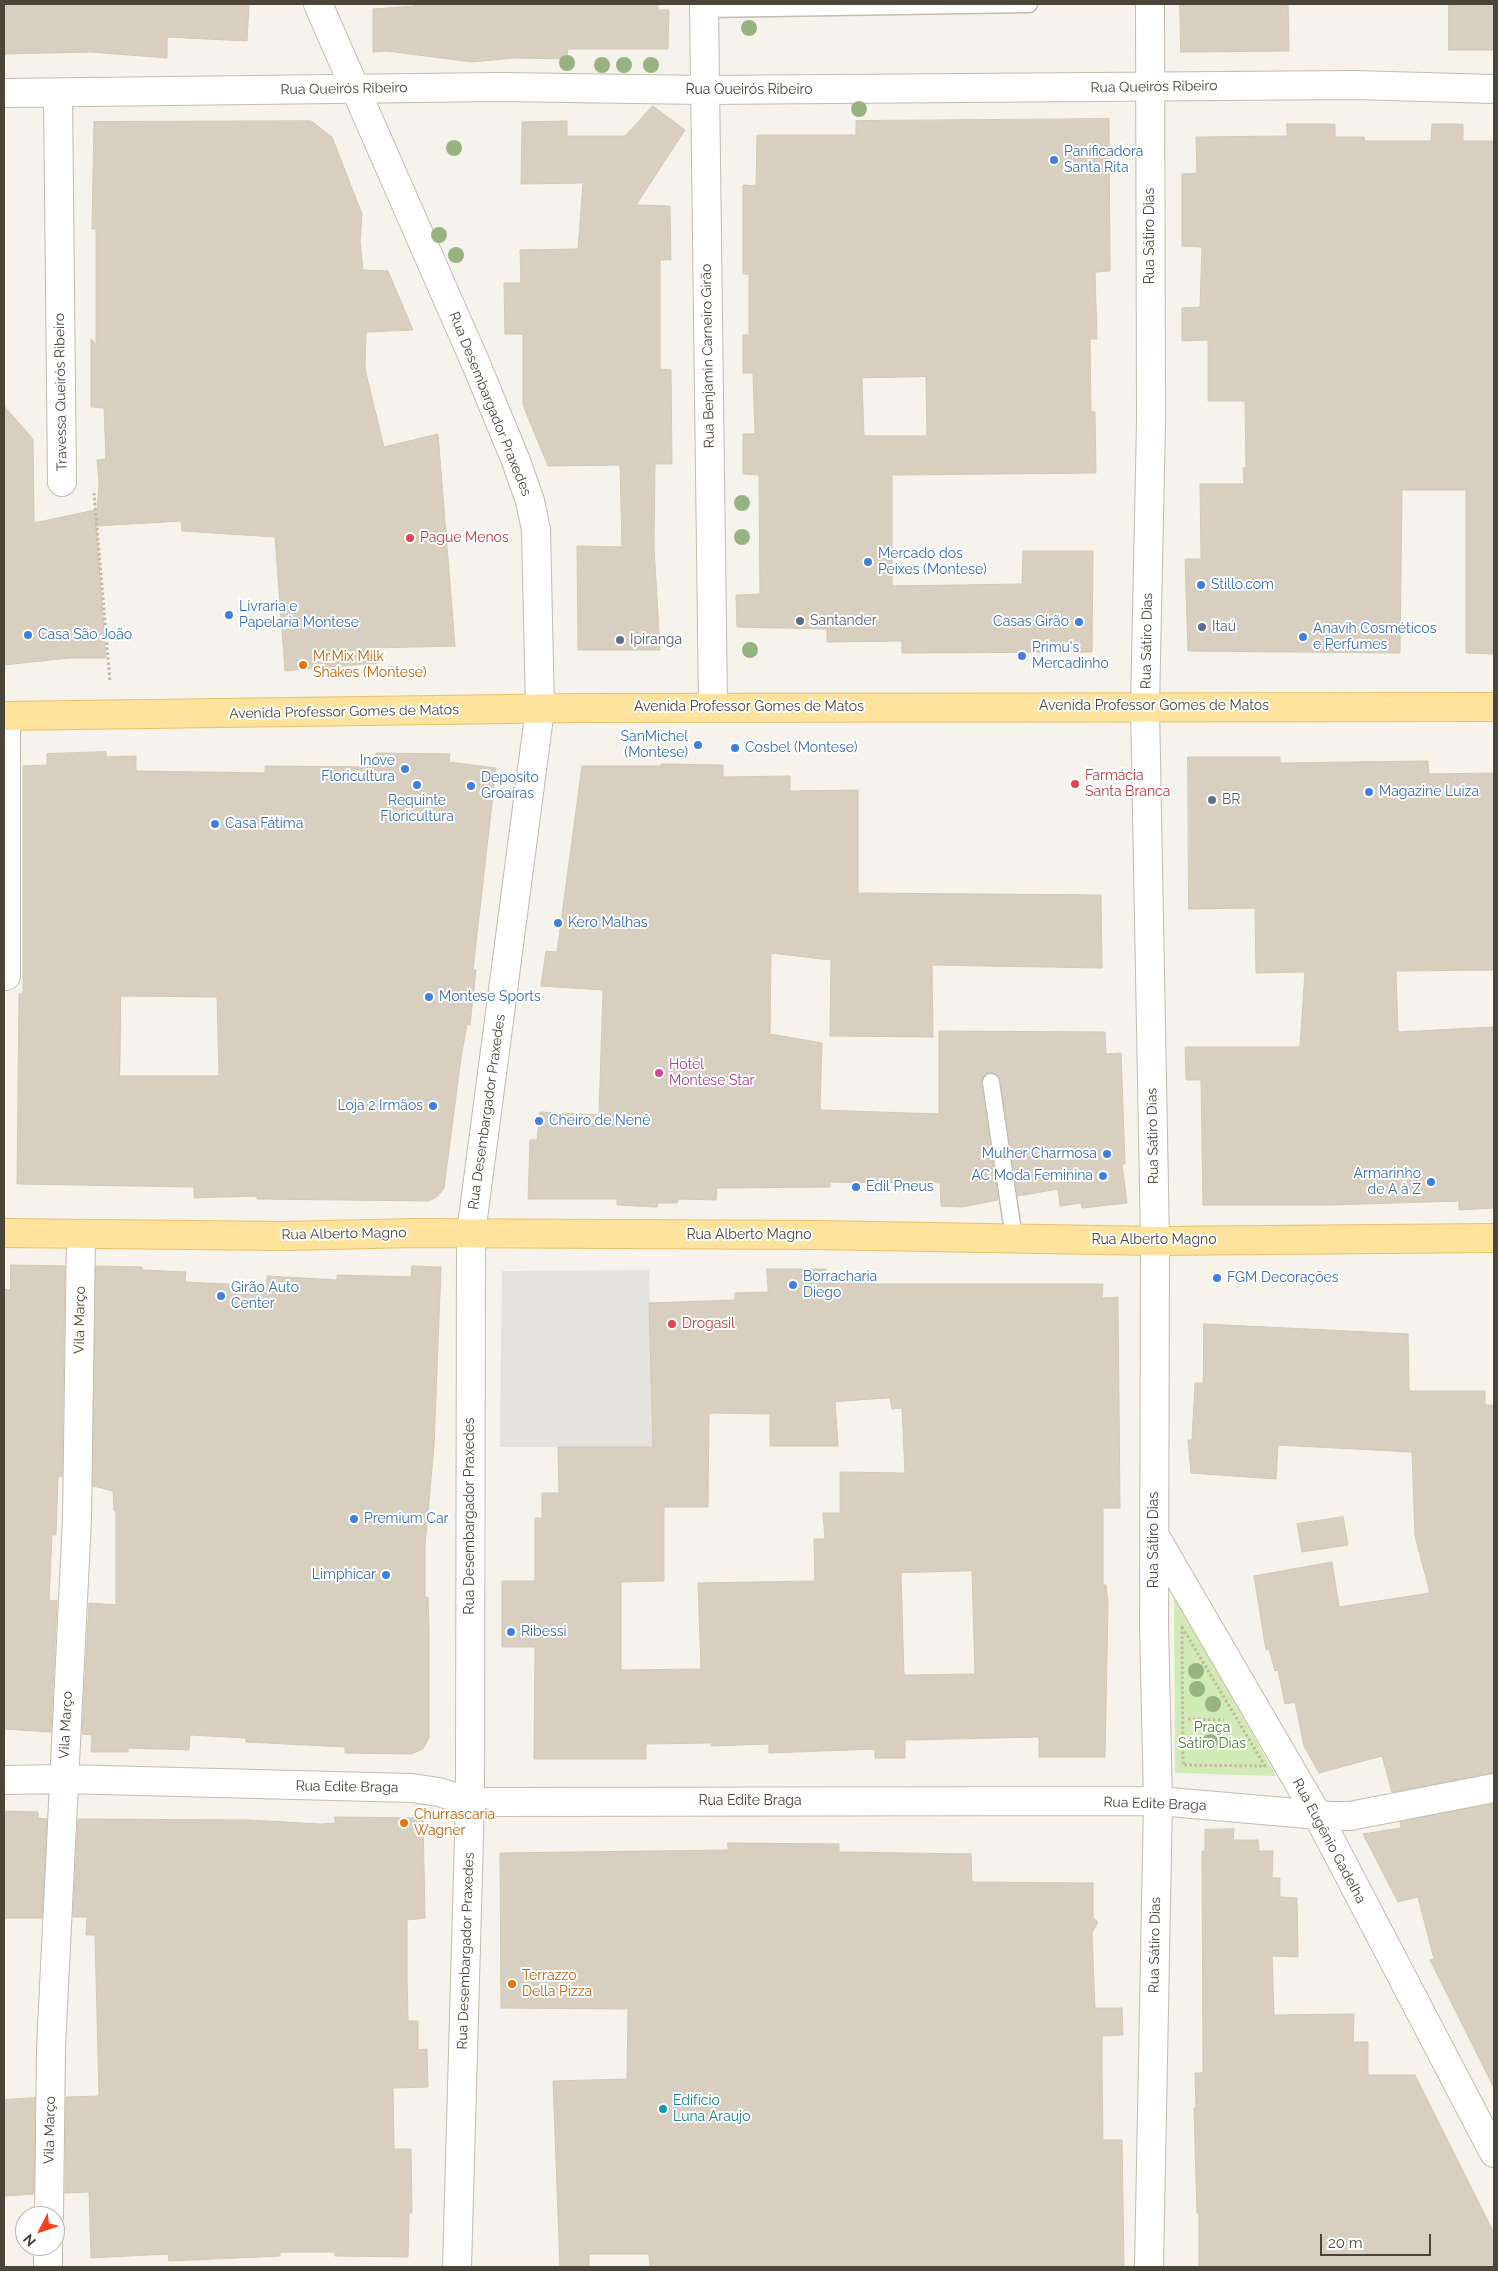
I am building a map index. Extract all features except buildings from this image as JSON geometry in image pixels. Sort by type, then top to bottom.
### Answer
[{"type":"main road","name":"Avenida Professor Gomes de Matos","points":[[5,716],[714,707],[1494,707]]},
{"type":"main road","name":"Rua Alberto Magno","points":[[4,1233],[284,1236],[471,1233],[1154,1241],[1494,1238]]},
{"type":"street","name":"Rua Desembargador Praxedes","points":[[318,4],[476,364],[530,501],[536,530],[540,709],[471,1233],[470,1802],[457,2267]]},
{"type":"street","name":"Rua Sátiro Dias","points":[[1149,2267],[1158,1801],[1154,1535],[1154,1241],[1145,706],[1151,423],[1150,4]]},
{"type":"street","name":"Rua Benjamin Carneiro Girão","points":[[704,6],[714,707]]},
{"type":"street","name":"Rua Queirós Ribeiro","points":[[4,93],[58,94],[500,87],[704,90],[1354,85],[1494,89]]},
{"type":"street","name":"Travessa Queirós Ribeiro","points":[[58,94],[62,482]]},
{"type":"street","points":[[5,716],[6,976]]},
{"type":"street","name":"Vila Março","points":[[49,2206],[51,2048],[77,1518],[81,1234]]},
{"type":"street","name":"Rua Eugênio Gadelha","points":[[1154,1535],[1318,1816],[1494,2153]]},
{"type":"street","name":"Rua Edite Braga","points":[[4,1780],[63,1779],[403,1788],[439,1792],[470,1802],[1158,1801],[1318,1816],[1350,1816],[1494,1788]]},
{"type":"lane","points":[[704,6],[1029,4]]},
{"type":"lane","points":[[991,1082],[1014,1238]]},
{"type":"path","name":"Travessa Queirós Ribeiro","points":[[62,482],[93,478],[113,714]]},
{"type":"path","points":[[1182,1627],[1237,1720],[1265,1766],[1183,1765],[1182,1627]]},
{"type":"path","points":[[1182,1719],[1237,1720]]},
{"type":"green space","name":"Praça Sátiro Dias","points":[[1174,1593],[1276,1776],[1175,1773]]},
{"type":"shaded area","points":[[649,1270],[654,1447],[500,1447],[502,1271]]},
{"type":"place","name":"Panificadora Santa Rita","points":[[1054,160]]},
{"type":"place","name":"Pague Menos","points":[[410,538]]},
{"type":"place","name":"Mercado dos Peixes (Montese)","points":[[868,562]]},
{"type":"place","name":"Stillo.com","points":[[1201,585]]},
{"type":"place","name":"Livraria e Papelaria Montese","points":[[229,615]]},
{"type":"place","name":"Santander","points":[[800,621]]},
{"type":"place","name":"Casas Girão","points":[[1079,622]]},
{"type":"place","name":"Itaú","points":[[1202,627]]},
{"type":"place","name":"Casa São João","points":[[28,635]]},
{"type":"place","name":"Anavih Cosméticos e Perfumes","points":[[1303,637]]},
{"type":"place","name":"Ipiranga","points":[[620,640]]},
{"type":"place","name":"Primu's Mercadinho","points":[[1022,656]]},
{"type":"place","name":"Mr.Mix Milk Shakes (Montese)","points":[[303,665]]},
{"type":"place","name":"SanMichel (Montese)","points":[[698,745]]},
{"type":"place","name":"Cosbel (Montese)","points":[[735,748]]},
{"type":"place","name":"Inove Floricultura","points":[[405,769]]},
{"type":"place","name":"Farmácia Santa Branca","points":[[1075,784]]},
{"type":"place","name":"Requinte Floricultura","points":[[417,785]]},
{"type":"place","name":"Deposito Groaíras","points":[[471,786]]},
{"type":"place","name":"Magazine Luiza","points":[[1369,792]]},
{"type":"place","name":"BR","points":[[1212,800]]},
{"type":"place","name":"Casa Fátima","points":[[215,824]]},
{"type":"place","name":"Kero Malhas","points":[[558,923]]},
{"type":"place","name":"Montese Sports","points":[[429,997]]},
{"type":"place","name":"Hotel Montese Star","points":[[659,1073]]},
{"type":"place","name":"Loja 2 Irmãos","points":[[433,1106]]},
{"type":"place","name":"Cheiro de Nenê","points":[[539,1121]]},
{"type":"place","name":"Mulher Charmosa","points":[[1107,1154]]},
{"type":"place","name":"AC Moda Feminina","points":[[1103,1176]]},
{"type":"place","name":"Armarinho de A à Z","points":[[1431,1182]]},
{"type":"place","name":"Edil Pneus","points":[[856,1187]]},
{"type":"place","name":"FGM Decorações","points":[[1217,1278]]},
{"type":"place","name":"Borracharia Diego","points":[[793,1285]]},
{"type":"place","name":"Girão Auto Center","points":[[221,1296]]},
{"type":"place","name":"Drogasil","points":[[672,1324]]},
{"type":"place","name":"Premium Car","points":[[354,1519]]},
{"type":"place","name":"Limphicar","points":[[386,1575]]},
{"type":"place","name":"Ribessi","points":[[511,1632]]},
{"type":"place","name":"Churrascaria Wagner","points":[[404,1823]]},
{"type":"place","name":"Terrazzo Della Pizza","points":[[512,1984]]},
{"type":"place","name":"Edifício Luna Araujo","points":[[663,2109]]}]
